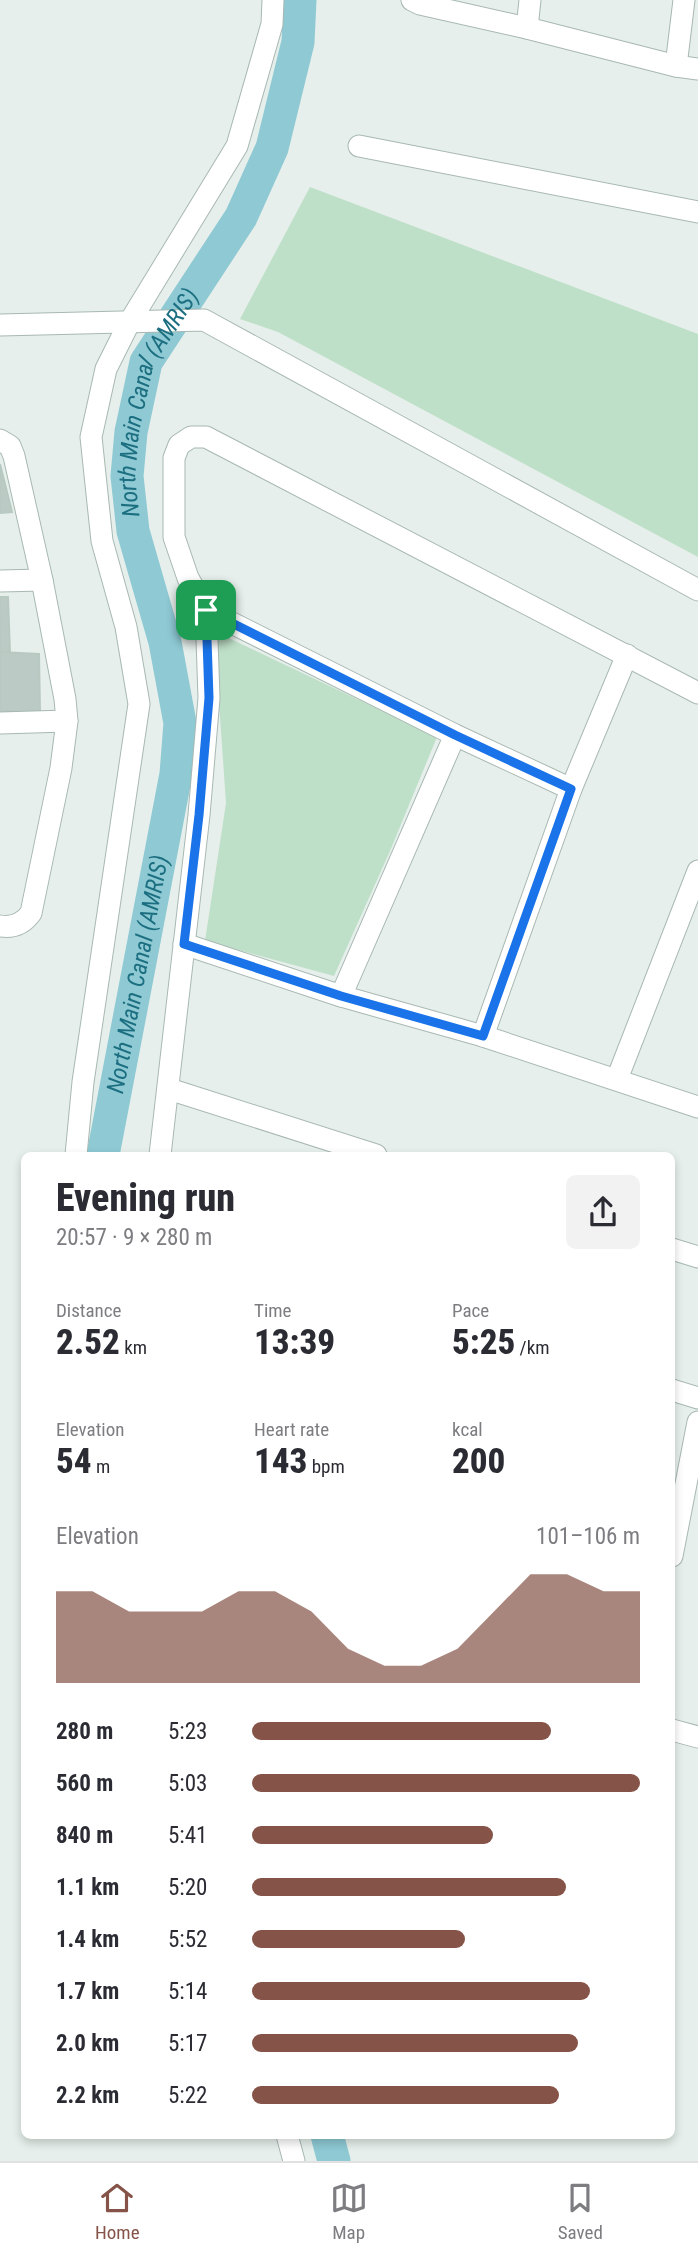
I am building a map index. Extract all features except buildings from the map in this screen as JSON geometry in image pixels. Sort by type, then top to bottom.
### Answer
[{"type":"street","points":[[76,1152],[83,1082],[139,704],[126,627],[103,541],[92,437],[106,369],[137,322],[237,146],[272,24],[273,0]]},
{"type":"street","points":[[412,0],[676,66],[698,69]]},
{"type":"street","points":[[527,28],[530,0]]},
{"type":"street","points":[[676,66],[684,0]]},
{"type":"street","points":[[359,146],[698,212]]},
{"type":"street","points":[[0,325],[204,320],[698,590]]},
{"type":"street","points":[[160,1152],[199,815],[209,698],[206,610],[188,579],[174,537],[174,458],[180,446],[191,437],[206,437],[698,693]]},
{"type":"street","points":[[0,440],[10,446],[14,456],[42,580],[67,721],[61,768],[31,913],[24,922],[16,926],[0,926]]},
{"type":"street","points":[[0,581],[42,580]]},
{"type":"street","points":[[206,610],[455,735],[571,789]]},
{"type":"street","points":[[483,1036],[571,789],[628,655]]},
{"type":"street","points":[[0,723],[67,721]]},
{"type":"street","points":[[341,996],[455,735]]},
{"type":"street","points":[[617,1079],[698,871]]},
{"type":"street","points":[[184,944],[341,996],[483,1036],[698,1107]]},
{"type":"street","points":[[169,1089],[367,1152]]},
{"type":"street","points":[[675,1250],[698,1257]]},
{"type":"street","points":[[675,1391],[698,1398]]},
{"type":"street","points":[[675,1535],[698,1422]]},
{"type":"street","points":[[675,1731],[698,1737]]},
{"type":"street","points":[[288,2139],[294,2161]]},
{"type":"green space","points":[[310,187],[698,334],[698,557],[278,332],[240,319]]},
{"type":"green space","points":[[214,631],[437,737],[334,976],[205,941],[226,803]]},
{"type":"waterway","name":"North Main Canal (AMRIS)","points":[[104,1152],[176,774],[180,723],[165,642],[133,531],[127,476],[131,432],[146,362],[241,217],[272,148],[298,42],[300,0]]},
{"type":"waterway","name":"North Main Canal (AMRIS)","points":[[328,2139],[334,2161]]},
{"type":"route","points":[[206,610],[455,735],[571,789],[483,1036],[341,996],[184,944],[209,698],[206,610]]}]
